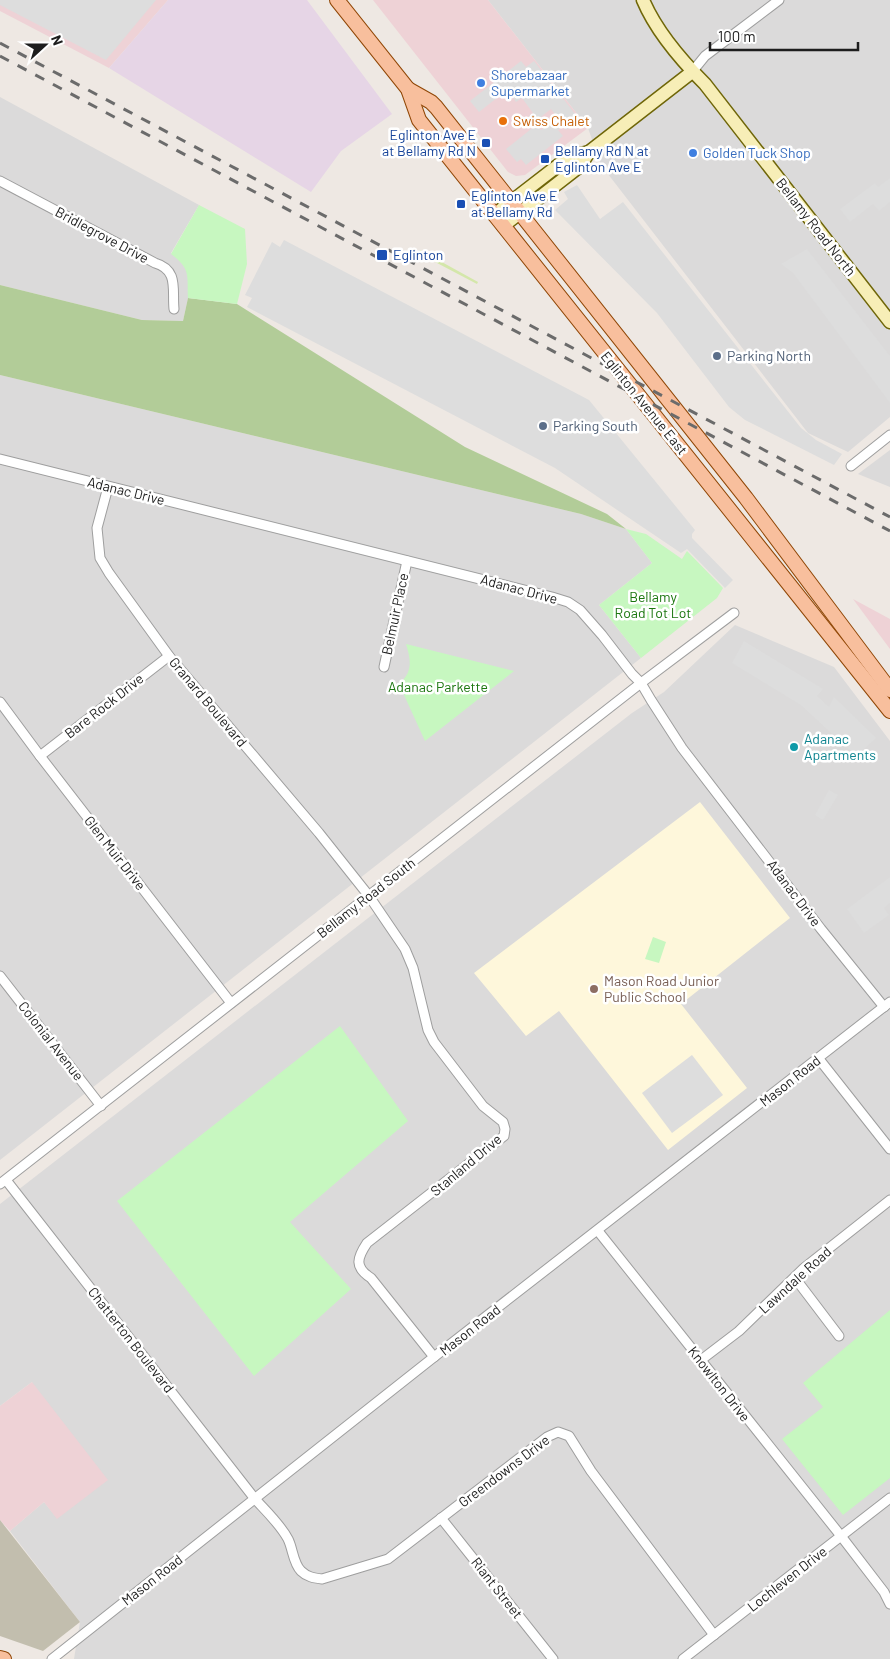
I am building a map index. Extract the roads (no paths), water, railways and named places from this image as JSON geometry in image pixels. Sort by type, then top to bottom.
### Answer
[{"type":"main road","name":"Eglinton Avenue East","points":[[337,0],[408,89],[419,120],[890,712]]},
{"type":"main road","name":"Eglinton Avenue East","points":[[408,89],[436,106],[746,498],[890,690]]},
{"type":"main road","points":[[0,1658],[4,1659]]},
{"type":"street","name":"Bellamy Road North","points":[[643,0],[656,24],[692,72],[704,84],[890,322]]},
{"type":"street","points":[[499,220],[580,166],[589,152],[692,72],[705,56],[780,0]]},
{"type":"street","name":"Bridlegrove Drive","points":[[1,183],[155,263],[163,265],[174,280],[174,309]]},
{"type":"street","points":[[850,466],[890,435]]},
{"type":"street","name":"Adanac Drive","points":[[0,459],[568,602],[580,610],[592,622],[641,683],[682,748],[813,918],[887,1004]]},
{"type":"street","name":"Granard Boulevard","points":[[108,487],[97,528],[100,558],[108,573],[169,656],[319,833],[369,896]]},
{"type":"street","name":"Belmuir Place","points":[[384,668],[407,561]]},
{"type":"street","name":"Bellamy Road South","points":[[3,1182],[641,683],[734,613]]},
{"type":"street","name":"Bare Rock Drive","points":[[40,756],[169,656]]},
{"type":"street","name":"Glen Muir Drive","points":[[0,702],[231,1003]]},
{"type":"street","name":"Stanland Drive","points":[[369,896],[405,949],[413,968],[428,1030],[434,1042],[484,1106],[503,1122],[505,1129],[504,1136],[495,1144],[367,1243],[360,1253],[359,1266],[363,1273],[371,1278],[434,1357]]},
{"type":"street","name":"Colonial Avenue","points":[[0,976],[101,1106]]},
{"type":"street","name":"Mason Road","points":[[52,1659],[434,1357],[887,1004]]},
{"type":"street","points":[[819,1058],[890,1150]]},
{"type":"street","name":"Chatterton Boulevard","points":[[3,1182],[256,1499]]},
{"type":"street","name":"Lawndale Road","points":[[701,1360],[739,1331],[804,1268],[890,1200]]},
{"type":"street","name":"Knowlton Drive","points":[[598,1231],[841,1536],[884,1592],[890,1604]]},
{"type":"street","points":[[795,1278],[839,1336]]},
{"type":"street","name":"Greendowns Drive","points":[[256,1499],[287,1538],[298,1569],[306,1576],[322,1579],[388,1559],[547,1437],[558,1432],[564,1433],[569,1436],[591,1471],[714,1634]]},
{"type":"street","name":"Lochleven Drive","points":[[683,1659],[890,1498]]},
{"type":"street","name":"Riant Street","points":[[441,1518],[553,1659]]},
{"type":"railway","points":[[0,43],[890,517]]},
{"type":"railway","points":[[0,56],[890,531]]},
{"type":"place","name":"Shorebazaar Supermarket","points":[[481,83]]},
{"type":"place","name":"Swiss Chalet","points":[[503,121]]},
{"type":"place","name":"Eglinton Ave E at Bellamy Rd N","points":[[486,143]]},
{"type":"place","name":"Golden Tuck Shop","points":[[693,153]]},
{"type":"place","name":"Bellamy Rd N at Eglinton Ave E","points":[[545,159]]},
{"type":"place","name":"Eglinton Ave E at Bellamy Rd","points":[[461,204]]},
{"type":"place","name":"Eglinton","points":[[382,255]]},
{"type":"place","name":"Parking North","points":[[717,356]]},
{"type":"place","name":"Parking South","points":[[543,426]]},
{"type":"place","name":"Adanac Apartments","points":[[794,747]]},
{"type":"place","name":"Mason Road Junior Public School","points":[[594,989]]},
{"type":"park label","name":"Bellamy Road Tot Lot","points":[[653,606]]},
{"type":"park label","name":"Adanac Parkette","points":[[438,687]]}]
